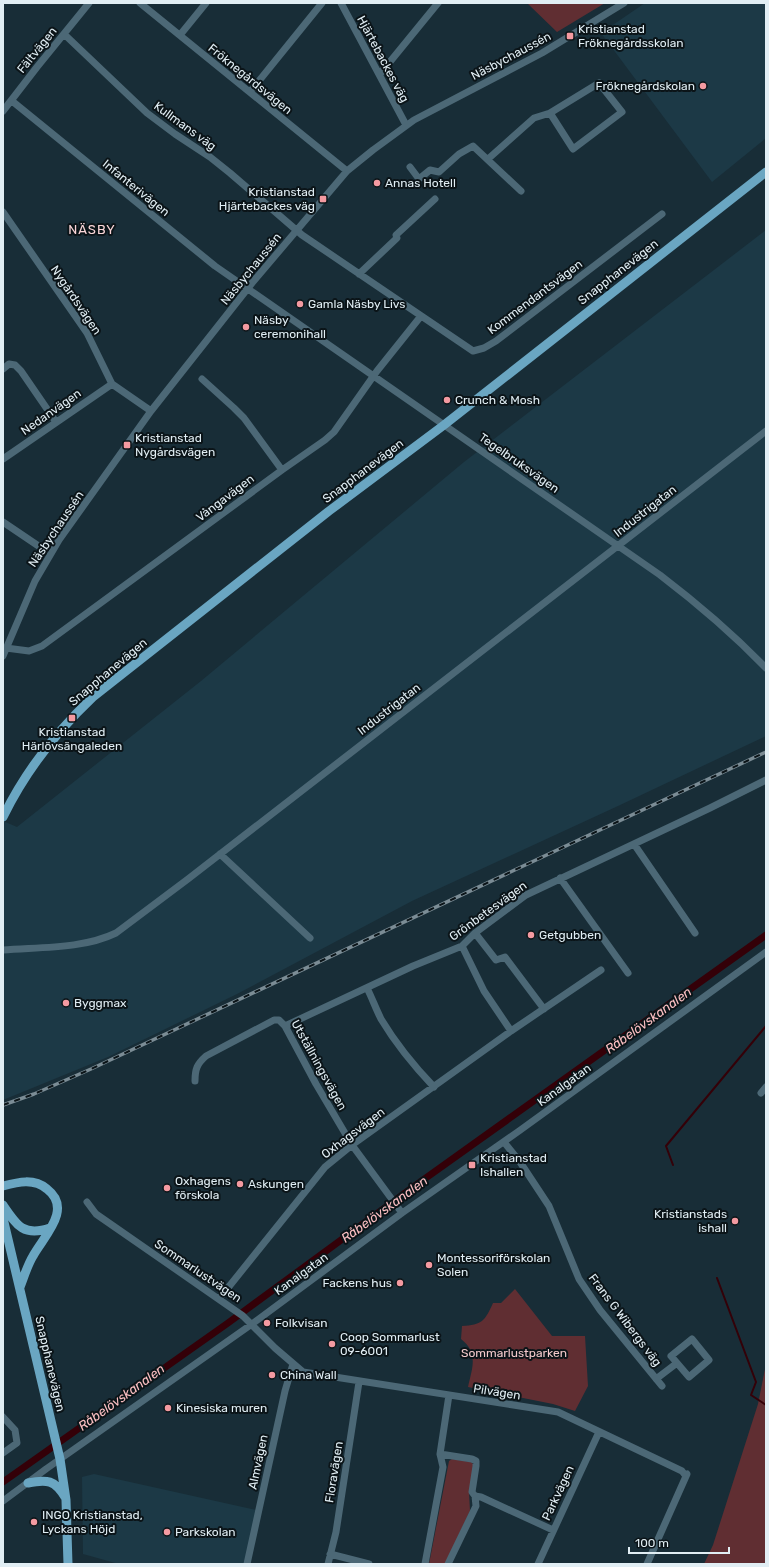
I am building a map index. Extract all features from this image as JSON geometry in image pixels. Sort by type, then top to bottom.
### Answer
[{"type":"main road","name":"Snapphanevägen","points":[[4,813],[7,801],[48,743],[93,697],[317,520],[444,425],[766,172]]},
{"type":"main road","points":[[3,1186],[18,1182],[30,1182],[42,1185],[55,1197],[58,1207],[58,1216],[33,1256],[20,1288]]},
{"type":"main road","points":[[3,1204],[21,1228],[32,1232],[50,1228]]},
{"type":"main road","name":"Snapphanevägen","points":[[3,1218],[5,1232],[20,1288],[60,1459],[66,1500],[68,1564]]},
{"type":"main road","points":[[28,1482],[51,1482],[57,1486],[66,1500]]},
{"type":"street","name":"Fältvägen","points":[[3,111],[89,3]]},
{"type":"street","name":"Fröknegårdsvägen","points":[[140,3],[347,171]]},
{"type":"street","points":[[180,35],[206,3]]},
{"type":"street","points":[[250,92],[322,3]]},
{"type":"street","name":"Hjärtebackes väg","points":[[341,3],[406,125]]},
{"type":"street","points":[[380,74],[438,3]]},
{"type":"street","name":"Näsbychaussén","points":[[3,656],[35,581],[49,555],[151,411],[248,289],[347,171],[406,125],[542,53],[624,3]]},
{"type":"street","name":"Kullmans väg","points":[[64,34],[147,113],[210,157],[297,231]]},
{"type":"street","points":[[488,159],[534,118],[550,113],[599,84],[622,112],[573,150],[550,113]]},
{"type":"street","name":"Infanterivägen","points":[[12,100],[215,266],[248,289]]},
{"type":"street","points":[[410,168],[419,179],[430,170],[439,172],[459,154],[473,146],[521,191]]},
{"type":"street","points":[[359,274],[397,238],[396,235],[435,200]]},
{"type":"street","name":"Nygårdsvägen","points":[[3,212],[87,333],[112,384],[151,411]]},
{"type":"street","name":"Kommendantsvägen","points":[[297,231],[473,351],[484,348],[496,341],[662,214]]},
{"type":"street","name":"Tegelbruksvägen","points":[[248,289],[619,545],[698,604],[766,668]]},
{"type":"street","name":"Vångavägen","points":[[6,648],[29,651],[42,646],[334,432],[374,376],[421,316]]},
{"type":"street","points":[[3,369],[9,364],[15,365],[56,422]]},
{"type":"street","points":[[202,379],[239,413],[282,470]]},
{"type":"street","name":"Nedanvägen","points":[[3,459],[112,384]]},
{"type":"street","name":"Industrigatan","points":[[3,950],[88,943],[116,933],[766,431]]},
{"type":"street","points":[[3,522],[40,546]]},
{"type":"street","name":"Grönbetesvägen","points":[[285,1026],[462,946],[475,933],[526,895],[766,780]]},
{"type":"street","points":[[634,844],[695,933]]},
{"type":"street","points":[[220,854],[310,938]]},
{"type":"street","points":[[560,878],[628,973]]},
{"type":"street","points":[[475,933],[496,960],[505,957],[544,1009]]},
{"type":"street","points":[[462,946],[484,991],[511,1031]]},
{"type":"street","name":"Kanalgatan","points":[[3,1501],[60,1459],[252,1324],[402,1213],[504,1142],[766,952]]},
{"type":"street","name":"Oxhagsvägen","points":[[219,1299],[325,1167],[511,1031],[601,970]]},
{"type":"street","points":[[367,988],[381,1018],[397,1044],[412,1064],[434,1087]]},
{"type":"street","name":"Utställningsvägen","points":[[195,1081],[195,1070],[199,1062],[206,1056],[274,1020],[279,1020],[285,1026],[316,1084],[352,1146],[402,1213]]},
{"type":"street","points":[[761,1093],[766,1087]]},
{"type":"street","name":"Frans G Wibergs väg","points":[[504,1142],[520,1162],[549,1206],[579,1279],[600,1310],[662,1386]]},
{"type":"street","name":"Sommarlustvägen","points":[[87,1202],[96,1214],[243,1316],[292,1364]]},
{"type":"street","points":[[692,1339],[709,1360],[689,1377],[677,1363],[671,1356],[692,1339]]},
{"type":"street","points":[[656,1379],[677,1363]]},
{"type":"street","name":"Pilvägen","points":[[292,1364],[303,1372],[359,1382],[558,1412],[682,1471],[685,1474],[688,1474],[647,1564]]},
{"type":"street","name":"Almvägen","points":[[247,1564],[292,1364]]},
{"type":"street","name":"Floravägen","points":[[328,1564],[336,1532],[359,1382]]},
{"type":"street","points":[[426,1564],[444,1467],[440,1454],[449,1395]]},
{"type":"street","points":[[3,1417],[15,1430],[17,1443],[3,1453]]},
{"type":"street","name":"Parkvägen","points":[[538,1564],[599,1432]]},
{"type":"street","points":[[440,1454],[476,1461],[472,1492],[475,1496],[476,1506],[448,1564]]},
{"type":"street","points":[[475,1496],[481,1497],[553,1530]]},
{"type":"street","points":[[330,1554],[369,1564]]},
{"type":"shaded area","name":"Fröknegårdskolan","points":[[645,3],[766,3],[766,138],[712,182],[601,33]]},
{"type":"shaded area","points":[[766,230],[766,736],[412,901],[237,994],[108,1057],[3,1100],[3,821],[17,827],[201,681],[464,462]]},
{"type":"shaded area","name":"Parkskolan","points":[[94,1474],[256,1510],[245,1564],[119,1564],[83,1554],[82,1477]]},
{"type":"green space","points":[[527,3],[605,3],[557,32]]},
{"type":"green space","name":"Sommarlustparken","points":[[515,1289],[552,1336],[585,1336],[588,1386],[575,1411],[553,1404],[468,1387],[473,1361],[467,1344],[461,1339],[462,1326],[474,1325],[482,1321],[488,1314],[493,1303],[501,1303]]},
{"type":"green space","points":[[766,1364],[766,1564],[704,1564],[713,1545],[758,1404]]},
{"type":"green space","points":[[452,1459],[471,1462],[474,1465],[469,1492],[470,1511],[445,1564],[429,1564],[449,1461]]},
{"type":"waterway","name":"Råbelövskanalen","points":[[3,1482],[228,1323],[416,1185],[766,935]]},
{"type":"waterway","points":[[673,1165],[666,1146],[766,1026]]},
{"type":"waterway","points":[[717,1278],[756,1382],[751,1395],[766,1405]]},
{"type":"railway","points":[[3,1105],[34,1094],[91,1069],[766,752]]},
{"type":"place","name":"Kristianstad Fröknegårdsskolan","points":[[570,36]]},
{"type":"place","name":"Fröknegårdskolan","points":[[703,86]]},
{"type":"place","name":"Annas Hotell","points":[[377,183]]},
{"type":"place","name":"Kristianstad Hjärtebackes väg","points":[[323,199]]},
{"type":"place","name":"Gamla Näsby Livs","points":[[300,304]]},
{"type":"place","name":"Näsby ceremonihall","points":[[246,327]]},
{"type":"place","name":"Crunch & Mosh","points":[[447,400]]},
{"type":"place","name":"Kristianstad Nygårdsvägen","points":[[127,445]]},
{"type":"place","name":"Kristianstad Härlövsängaleden","points":[[72,718]]},
{"type":"place","name":"Getgubben","points":[[531,935]]},
{"type":"place","name":"Byggmax","points":[[66,1003]]},
{"type":"place","name":"Kristianstad Ishallen","points":[[472,1165]]},
{"type":"place","name":"Askungen","points":[[240,1184]]},
{"type":"place","name":"Oxhagens förskola","points":[[167,1188]]},
{"type":"place","name":"Kristianstads ishall","points":[[735,1221]]},
{"type":"place","name":"Montessoriförskolan Solen","points":[[429,1265]]},
{"type":"place","name":"Fackens hus","points":[[400,1283]]},
{"type":"place","name":"Folkvisan","points":[[267,1323]]},
{"type":"place","name":"Coop Sommarlust 09-6001","points":[[332,1344]]},
{"type":"place","name":"China Wall","points":[[272,1375]]},
{"type":"place","name":"Kinesiska muren","points":[[168,1408]]},
{"type":"place","name":"INGO Kristianstad, Lyckans Höjd","points":[[34,1522]]},
{"type":"place","name":"Parkskolan","points":[[167,1532]]},
{"type":"district","name":"NÄSBY","points":[[92,229]]}]
